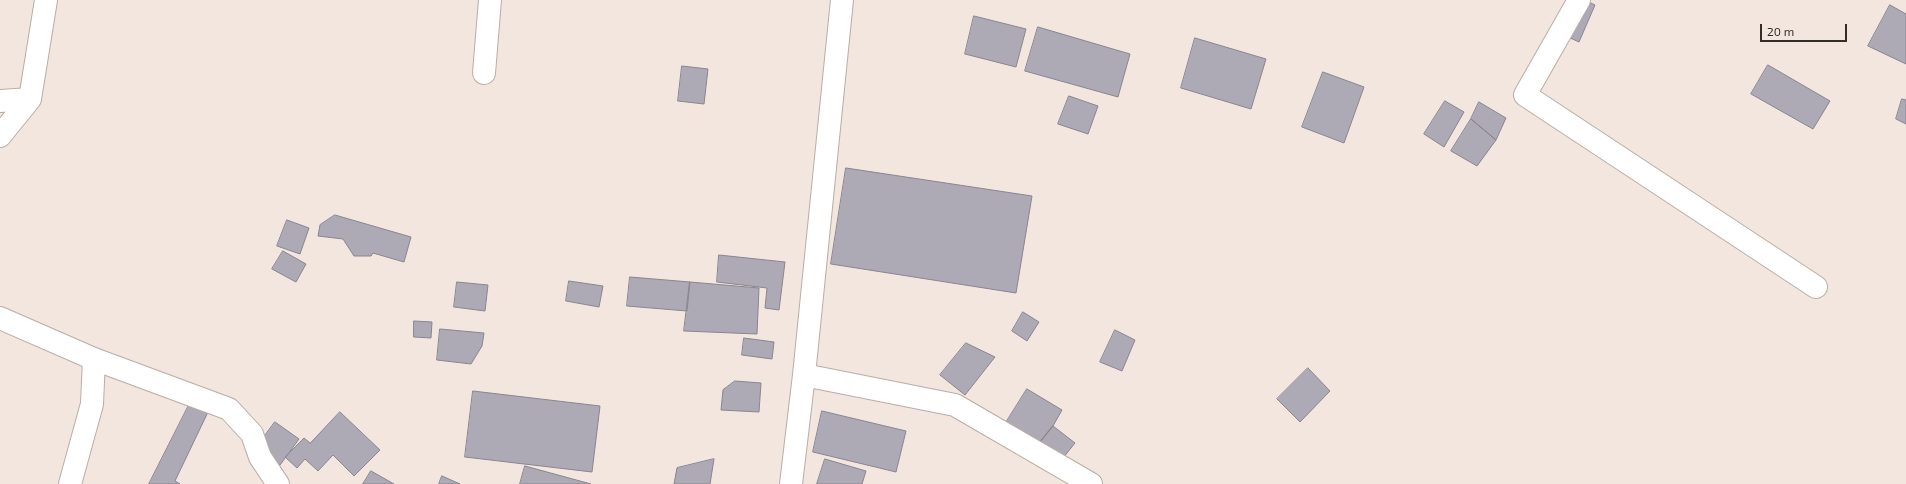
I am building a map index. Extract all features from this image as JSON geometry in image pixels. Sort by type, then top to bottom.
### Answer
[{"type":"street","points":[[0,136],[30,99],[46,0]]},
{"type":"street","points":[[484,73],[490,0]]},
{"type":"street","points":[[791,484],[804,376],[842,0]]},
{"type":"street","points":[[1579,0],[1525,95],[1816,287]]},
{"type":"street","points":[[0,101],[30,99]]},
{"type":"street","points":[[0,318],[94,359],[229,409],[252,434],[260,457],[278,484]]},
{"type":"street","points":[[70,484],[92,404],[94,359]]},
{"type":"street","points":[[804,376],[955,405],[1091,484]]},
{"type":"building","points":[[1584,0],[1595,5],[1579,42],[1555,31]]},
{"type":"building","points":[[1890,5],[1906,14],[1906,64],[1868,46]]},
{"type":"building","points":[[974,16],[1026,29],[1016,67],[965,54]]},
{"type":"building","points":[[1038,27],[1130,54],[1118,97],[1025,71]]},
{"type":"building","points":[[1195,38],[1266,59],[1251,109],[1181,88]]},
{"type":"building","points":[[1768,65],[1830,101],[1813,129],[1751,94]]},
{"type":"building","points":[[682,66],[708,69],[704,104],[678,101]]},
{"type":"building","points":[[1323,72],[1364,87],[1344,143],[1302,127]]},
{"type":"building","points":[[1069,96],[1098,106],[1088,134],[1058,124]]},
{"type":"building","points":[[1902,99],[1906,100],[1906,124],[1896,119]]},
{"type":"building","points":[[1445,101],[1464,112],[1444,147],[1424,134]]},
{"type":"building","points":[[1479,102],[1506,118],[1496,140],[1471,119]]},
{"type":"building","points":[[1471,119],[1496,140],[1477,166],[1451,151]]},
{"type":"building","points":[[846,168],[1032,196],[1016,293],[831,264]]},
{"type":"building","points":[[335,215],[411,237],[404,262],[373,253],[371,256],[354,256],[343,239],[318,236],[320,225]]},
{"type":"building","points":[[287,220],[309,228],[300,254],[277,246]]},
{"type":"building","points":[[283,251],[306,264],[296,282],[272,269]]},
{"type":"building","points":[[719,255],[785,262],[779,310],[765,308],[767,288],[717,282]]},
{"type":"building","points":[[630,277],[690,282],[687,311],[627,306]]},
{"type":"building","points":[[569,281],[603,286],[599,307],[566,301]]},
{"type":"building","points":[[457,282],[488,285],[485,311],[454,307]]},
{"type":"building","points":[[690,282],[759,288],[757,334],[684,331]]},
{"type":"building","points":[[1023,312],[1039,322],[1027,341],[1012,331]]},
{"type":"building","points":[[414,321],[432,322],[431,338],[414,337]]},
{"type":"building","points":[[440,329],[484,333],[482,346],[471,364],[437,360]]},
{"type":"building","points":[[1115,330],[1135,340],[1122,371],[1100,362]]},
{"type":"building","points":[[744,338],[774,342],[772,359],[742,355]]},
{"type":"building","points":[[966,343],[995,357],[965,395],[940,375]]},
{"type":"building","points":[[1308,368],[1330,391],[1300,422],[1277,399]]},
{"type":"building","points":[[735,381],[761,383],[759,412],[721,410],[723,390]]},
{"type":"building","points":[[1027,389],[1062,410],[1053,426],[1033,451],[1002,429]]},
{"type":"building","points":[[473,391],[600,406],[592,472],[465,457]]},
{"type":"building","points":[[191,401],[209,410],[175,481],[180,484],[149,484]]},
{"type":"building","points":[[822,411],[906,431],[896,472],[813,452]]},
{"type":"building","points":[[340,412],[380,450],[354,476],[333,455],[318,471],[305,459],[297,468],[285,457],[304,438],[310,443]]},
{"type":"building","points":[[275,422],[299,439],[280,465],[256,448]]},
{"type":"building","points":[[1053,426],[1075,443],[1055,468],[1033,451]]},
{"type":"building","points":[[714,459],[710,484],[674,484],[677,468]]},
{"type":"building","points":[[825,459],[866,471],[862,484],[817,484]]},
{"type":"building","points":[[525,466],[591,484],[520,484]]},
{"type":"building","points":[[371,471],[394,484],[363,484]]},
{"type":"building","points":[[442,476],[460,484],[439,484]]}]
